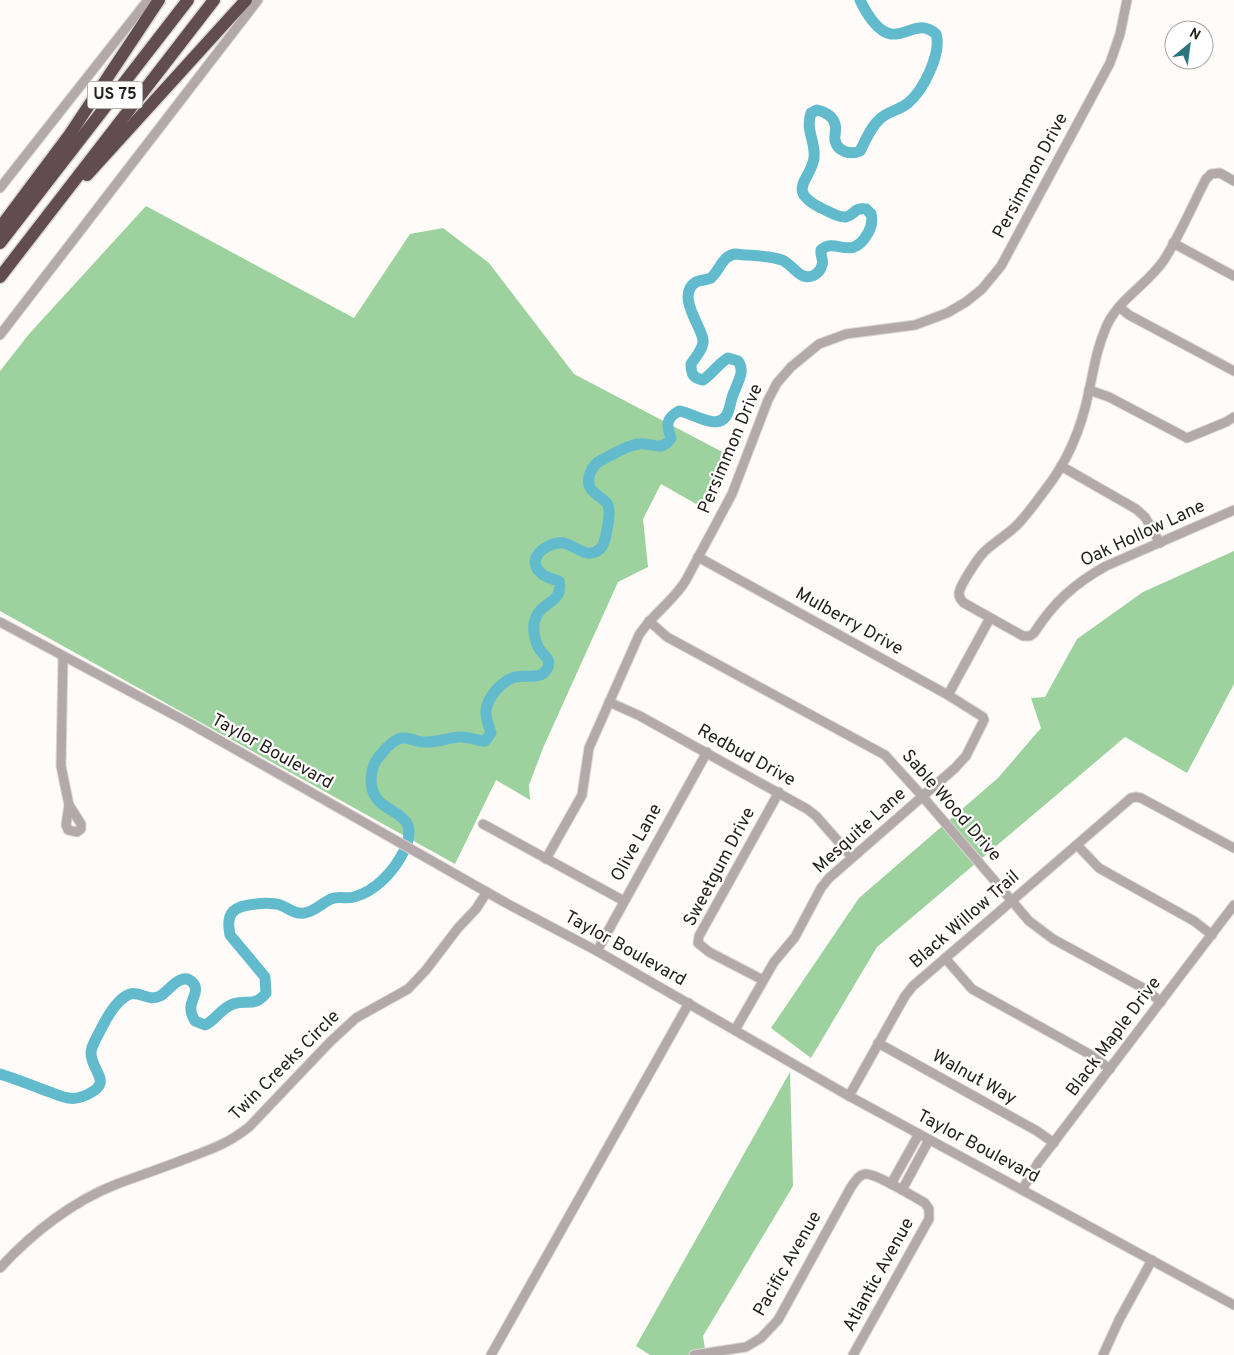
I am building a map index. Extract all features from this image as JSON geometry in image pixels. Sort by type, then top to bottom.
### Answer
[{"type":"highway","points":[[0,232],[2,225],[70,134],[159,0]]},
{"type":"highway","name":"US 75","points":[[0,243],[188,0]]},
{"type":"highway","name":"US 75","points":[[0,277],[214,0]]},
{"type":"highway","points":[[72,183],[84,179],[246,0]]},
{"type":"street","points":[[0,188],[148,0]]},
{"type":"street","points":[[0,335],[258,0]]},
{"type":"street","name":"Persimmon Drive","points":[[546,859],[582,795],[589,748],[639,635],[649,621],[680,590],[732,494],[768,400],[778,383],[790,366],[819,344],[846,334],[915,325],[947,313],[966,302],[982,289],[1001,266],[1110,63],[1120,34],[1127,0]]},
{"type":"street","points":[[948,696],[990,618],[964,603],[960,598],[959,592],[974,564],[984,552],[1018,524],[1050,484],[1061,466],[1075,439],[1089,390],[1093,363],[1108,323],[1132,292],[1151,276],[1163,260],[1206,179],[1211,174],[1220,173],[1234,181]]},
{"type":"street","points":[[1173,243],[1234,276]]},
{"type":"street","points":[[1119,307],[1129,315],[1234,371]]},
{"type":"street","points":[[1089,390],[1110,397],[1186,438],[1234,417]]},
{"type":"street","points":[[1061,466],[1136,509],[1144,517],[1160,543]]},
{"type":"street","name":"Oak Hollow Lane","points":[[990,618],[1023,636],[1030,636],[1056,602],[1086,577],[1106,566],[1234,510]]},
{"type":"street","name":"Mulberry Drive","points":[[698,557],[983,716]]},
{"type":"street","name":"Sable Wood Drive","points":[[649,621],[667,637],[885,755],[1029,921],[1041,931],[1145,989],[1161,1002]]},
{"type":"street","name":"Taylor Boulevard","points":[[0,622],[189,724],[487,892],[597,951],[849,1096],[1234,1306]]},
{"type":"street","points":[[63,656],[61,766],[69,805]]},
{"type":"street","name":"Redbud Drive","points":[[609,702],[640,716],[779,792],[816,816],[852,857]]},
{"type":"street","name":"Mesquite Lane","points":[[735,1030],[774,962],[795,937],[821,888],[852,857],[923,797],[966,756],[983,725],[983,716]]},
{"type":"street","name":"Olive Lane","points":[[597,951],[706,752]]},
{"type":"street","name":"Sweetgum Drive","points":[[763,980],[709,952],[698,943],[699,936],[779,792]]},
{"type":"street","name":"Black Willow Trail","points":[[849,1096],[905,996],[913,986],[1131,798],[1136,797],[1234,848]]},
{"type":"street","points":[[483,824],[624,901]]},
{"type":"street","points":[[1077,845],[1099,868],[1194,921],[1212,935]]},
{"type":"street","name":"Twin Creeks Circle","points":[[0,1268],[15,1252],[41,1230],[92,1196],[116,1185],[223,1145],[236,1138],[356,1018],[408,989],[476,909],[487,892]]},
{"type":"street","name":"Black Maple Drive","points":[[1022,1190],[1038,1162],[1234,905]]},
{"type":"street","points":[[945,958],[972,989],[1091,1055],[1110,1069]]},
{"type":"street","points":[[491,1355],[689,1003]]},
{"type":"street","name":"Walnut Way","points":[[878,1043],[1037,1131],[1054,1143]]},
{"type":"street","points":[[919,1134],[891,1184],[902,1190],[929,1140]]},
{"type":"street","name":"Pacific Avenue","points":[[694,1355],[747,1351],[778,1320],[851,1187],[859,1176],[874,1174],[891,1184]]},
{"type":"street","name":"Atlantic Avenue","points":[[853,1355],[929,1219],[930,1209],[924,1202],[902,1190]]},
{"type":"street","points":[[1104,1355],[1117,1325],[1152,1260]]},
{"type":"green space","points":[[146,206],[354,318],[410,234],[443,228],[489,263],[574,374],[730,456],[705,509],[661,484],[643,519],[648,567],[618,582],[543,748],[529,785],[530,800],[496,780],[455,864],[0,611],[0,371],[29,334]]},
{"type":"green space","points":[[1234,551],[1234,684],[1187,773],[1125,737],[877,947],[811,1058],[771,1028],[859,898],[998,778],[1041,728],[1031,698],[1045,697],[1077,639],[1143,592]]},
{"type":"green space","points":[[790,1072],[793,1186],[703,1336],[706,1355],[650,1355],[636,1346]]},
{"type":"waterway","points":[[407,844],[409,835],[407,823],[399,815],[382,804],[373,792],[371,778],[374,765],[386,748],[400,738],[422,742],[463,737],[485,741],[491,733],[487,719],[487,705],[496,690],[510,679],[519,676],[541,675],[547,669],[549,662],[537,644],[534,634],[534,623],[538,614],[555,598],[560,588],[559,581],[548,578],[541,573],[535,561],[543,549],[553,544],[569,544],[589,553],[600,549],[602,546],[607,528],[609,509],[607,503],[589,486],[589,478],[593,467],[598,462],[633,445],[664,445],[671,438],[668,429],[669,419],[679,411],[712,422],[724,418],[728,412],[741,375],[741,368],[738,361],[728,358],[703,380],[693,375],[691,364],[701,350],[703,340],[691,311],[688,295],[690,288],[696,282],[711,278],[724,260],[735,254],[777,258],[786,262],[798,273],[806,277],[811,276],[821,268],[823,261],[821,250],[827,246],[844,248],[856,246],[862,242],[868,233],[872,219],[871,214],[866,209],[859,209],[846,217],[840,216],[810,202],[804,196],[803,185],[814,158],[814,147],[809,125],[811,113],[817,110],[831,117],[836,126],[836,144],[841,150],[845,152],[860,151],[877,121],[905,105],[920,90],[934,61],[937,42],[936,34],[924,28],[897,34],[886,32],[876,25],[860,0]]},
{"type":"waterway","points":[[0,1074],[66,1097],[78,1098],[99,1086],[100,1077],[92,1060],[92,1047],[103,1024],[121,999],[126,996],[134,993],[156,998],[175,983],[188,979],[195,988],[191,1006],[192,1016],[195,1021],[205,1025],[233,1004],[254,1002],[262,998],[266,993],[265,977],[230,935],[229,920],[233,911],[242,906],[269,903],[280,905],[296,913],[304,913],[331,899],[354,897],[377,885],[390,873],[404,851]]}]
